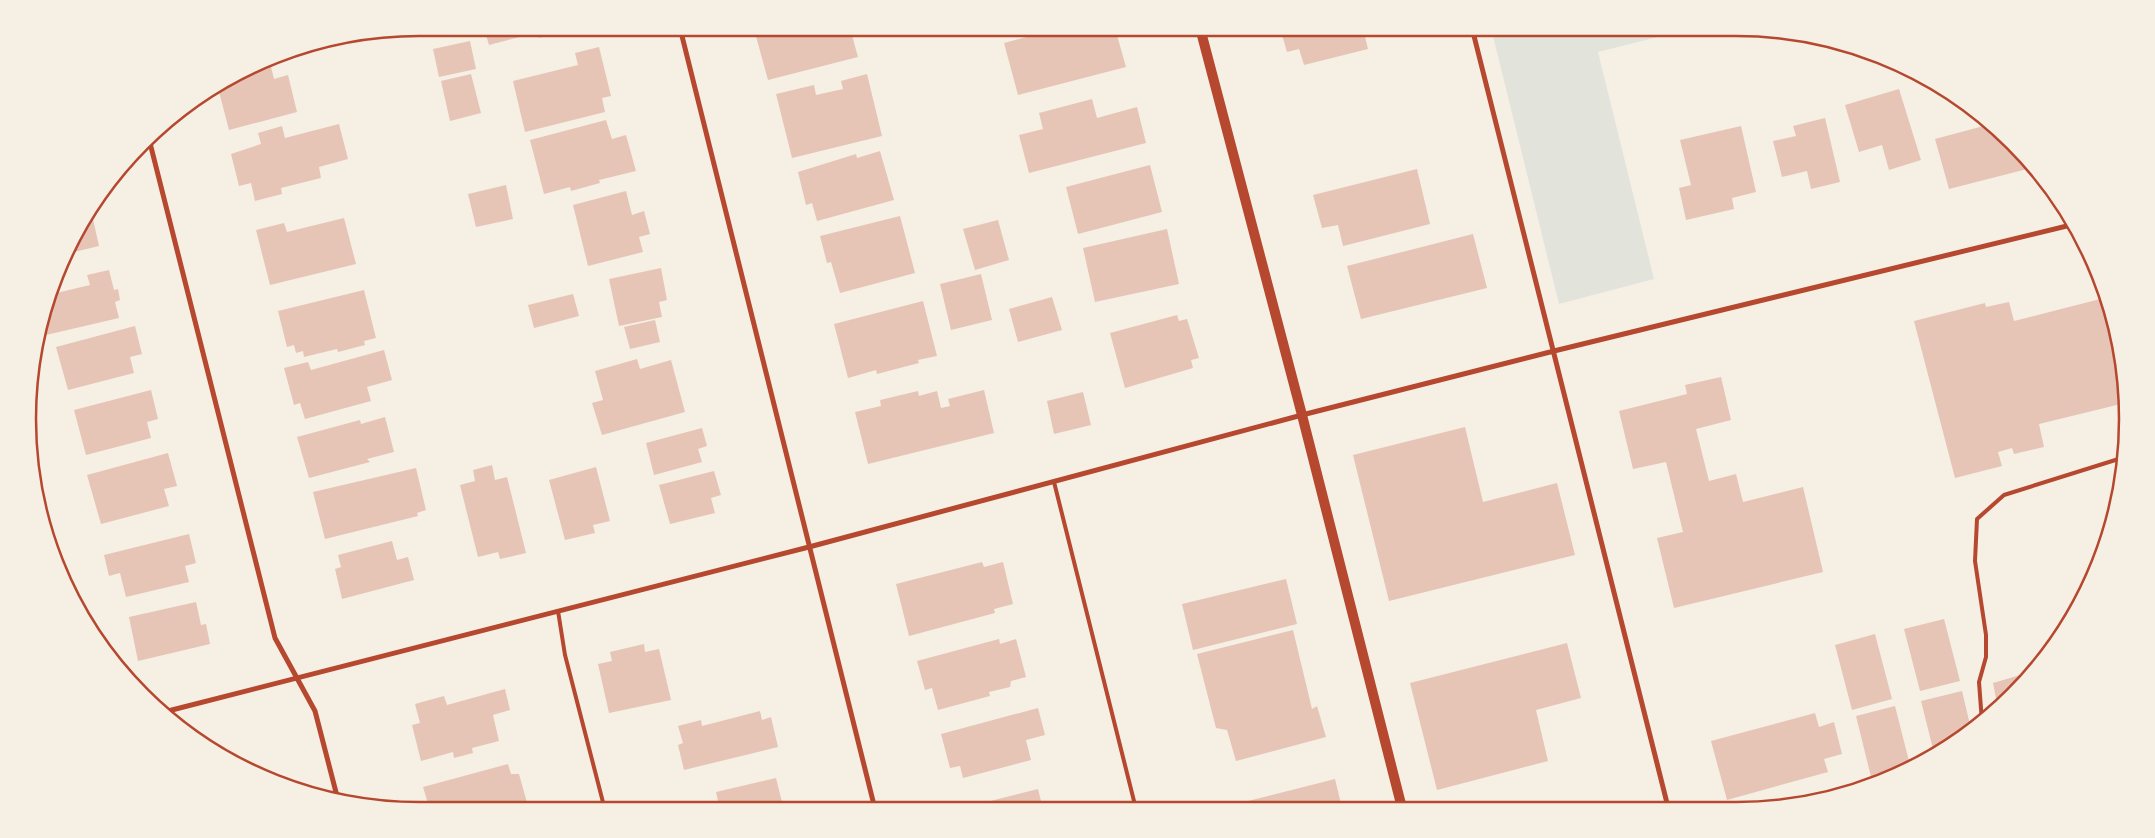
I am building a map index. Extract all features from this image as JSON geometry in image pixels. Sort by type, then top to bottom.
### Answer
[{"type":"main road","points":[[1202,36],[1302,415],[1400,802]]},
{"type":"street","points":[[682,36],[873,802]]},
{"type":"street","points":[[1474,36],[1667,802]]},
{"type":"street","points":[[151,145],[275,638],[315,710],[336,792]]},
{"type":"street","points":[[171,710],[809,547],[1302,415],[1554,351],[2066,226]]},
{"type":"lane","points":[[1981,713],[1979,682],[1986,658],[1986,635],[1975,561],[1977,519],[2004,495],[2116,460]]},
{"type":"lane","points":[[1054,482],[1134,802]]},
{"type":"lane","points":[[558,612],[565,655],[603,802]]},
{"type":"shaded area","points":[[1493,36],[1662,36],[1598,52],[1654,279],[1559,304]]},
{"type":"building","points":[[486,36],[523,36],[489,45]]},
{"type":"building","points":[[756,36],[852,36],[858,57],[768,80]]},
{"type":"building","points":[[1031,36],[1117,36],[1126,67],[1018,95],[1004,43]]},
{"type":"building","points":[[1282,36],[1365,36],[1368,49],[1304,65],[1299,49],[1287,52]]},
{"type":"building","points":[[470,41],[476,69],[439,77],[433,49]]},
{"type":"building","points":[[599,47],[611,96],[602,98],[605,112],[525,132],[513,81],[578,65],[575,53]]},
{"type":"building","points":[[271,66],[274,79],[288,75],[297,112],[229,130],[219,93]]},
{"type":"building","points":[[471,74],[481,113],[450,121],[441,81]]},
{"type":"building","points":[[867,74],[882,136],[792,158],[776,94],[814,85],[816,95],[843,89],[841,81]]},
{"type":"building","points":[[1899,89],[1921,160],[1889,170],[1882,145],[1859,152],[1845,105]]},
{"type":"building","points":[[1092,99],[1097,118],[1137,107],[1146,143],[1029,173],[1019,135],[1043,129],[1039,113]]},
{"type":"building","points":[[1825,118],[1840,182],[1811,189],[1807,171],[1782,177],[1773,141],[1796,136],[1793,126]]},
{"type":"building","points":[[606,120],[612,139],[626,135],[636,171],[599,180],[600,183],[571,191],[570,187],[544,194],[530,140]]},
{"type":"building","points":[[339,124],[348,159],[319,167],[321,178],[281,188],[282,194],[255,201],[251,183],[239,186],[231,154],[261,144],[258,133],[282,126],[285,138]]},
{"type":"building","points":[[1741,126],[1756,192],[1732,198],[1734,209],[1686,220],[1679,188],[1691,185],[1680,140]]},
{"type":"building","points":[[1982,126],[2007,148],[2026,169],[1949,189],[1935,139]]},
{"type":"building","points":[[880,151],[894,200],[817,221],[812,203],[806,205],[798,172],[856,154],[857,158]]},
{"type":"building","points":[[1150,165],[1162,212],[1078,234],[1066,187]]},
{"type":"building","points":[[1417,169],[1430,224],[1343,246],[1338,225],[1322,228],[1313,195]]},
{"type":"building","points":[[506,185],[513,219],[476,227],[468,194]]},
{"type":"building","points":[[626,191],[632,215],[644,211],[650,234],[639,237],[643,252],[588,266],[573,205]]},
{"type":"building","points":[[900,216],[915,273],[840,293],[831,262],[827,263],[820,236]]},
{"type":"building","points":[[344,218],[356,264],[270,285],[256,230],[284,223],[287,232]]},
{"type":"building","points":[[93,219],[99,246],[75,252]]},
{"type":"building","points":[[998,220],[1009,260],[975,270],[963,229]]},
{"type":"building","points":[[1167,229],[1179,284],[1095,302],[1083,248]]},
{"type":"building","points":[[1473,234],[1487,288],[1361,319],[1347,266]]},
{"type":"building","points":[[661,268],[667,300],[659,302],[662,317],[619,326],[609,279]]},
{"type":"building","points":[[109,270],[114,290],[118,289],[120,300],[115,302],[119,318],[46,335],[58,293],[90,285],[87,275]]},
{"type":"building","points":[[981,274],[992,320],[951,330],[940,284]]},
{"type":"building","points":[[364,290],[376,338],[364,341],[365,345],[338,352],[337,349],[304,357],[303,351],[296,353],[294,345],[287,347],[278,311]]},
{"type":"building","points":[[573,294],[579,316],[534,328],[528,305]]},
{"type":"building","points":[[1052,297],[1062,330],[1018,342],[1009,309]]},
{"type":"building","points":[[2099,299],[2111,344],[2118,405],[2039,424],[2044,447],[2014,454],[2012,448],[1998,452],[2002,466],[1955,478],[1914,321],[1985,303],[1986,307],[2009,302],[2014,321]]},
{"type":"building","points":[[923,301],[937,356],[918,360],[919,363],[877,374],[876,370],[848,378],[834,324]]},
{"type":"building","points":[[1177,315],[1179,321],[1187,319],[1199,358],[1191,360],[1193,368],[1125,388],[1110,333]]},
{"type":"building","points":[[655,320],[660,342],[630,349],[624,327]]},
{"type":"building","points":[[135,326],[142,354],[130,357],[134,373],[68,390],[56,347]]},
{"type":"building","points":[[384,350],[392,380],[367,387],[371,401],[305,419],[300,403],[294,405],[284,368],[308,362],[311,370]]},
{"type":"building","points":[[637,359],[640,369],[671,360],[685,412],[602,435],[592,403],[603,400],[595,371]]},
{"type":"building","points":[[1721,377],[1731,420],[1696,429],[1709,481],[1736,474],[1743,502],[1803,487],[1823,572],[1674,608],[1657,538],[1683,532],[1666,462],[1633,469],[1619,411],[1687,394],[1685,385]]},
{"type":"building","points":[[151,390],[158,419],[147,422],[151,438],[86,455],[74,410]]},
{"type":"building","points":[[984,390],[994,433],[868,464],[855,412],[881,406],[880,400],[918,391],[919,396],[937,391],[941,408],[950,406],[948,399]]},
{"type":"building","points":[[1083,392],[1091,425],[1054,434],[1047,401]]},
{"type":"building","points":[[385,417],[394,452],[367,459],[370,462],[309,478],[297,437],[360,420],[361,424]]},
{"type":"building","points":[[1465,427],[1483,502],[1557,483],[1575,555],[1389,601],[1353,455]]},
{"type":"building","points":[[702,428],[707,446],[698,449],[702,462],[654,475],[646,443]]},
{"type":"building","points":[[168,453],[177,486],[164,489],[169,506],[101,524],[87,475]]},
{"type":"building","points":[[492,465],[495,480],[507,477],[526,553],[500,559],[498,552],[478,557],[460,485],[475,481],[473,470]]},
{"type":"building","points":[[596,467],[610,521],[593,525],[595,533],[565,540],[549,480]]},
{"type":"building","points":[[416,468],[426,510],[417,513],[418,516],[325,539],[313,492]]},
{"type":"building","points":[[714,471],[721,495],[711,498],[715,513],[670,524],[659,485]]},
{"type":"building","points":[[189,534],[196,563],[185,566],[189,582],[126,597],[120,573],[109,576],[104,555]]},
{"type":"building","points":[[392,541],[397,560],[408,557],[414,580],[342,599],[335,569],[341,567],[338,555]]},
{"type":"building","points":[[982,562],[984,567],[1003,562],[1013,604],[994,609],[995,613],[909,636],[896,584]]},
{"type":"building","points":[[1286,579],[1297,624],[1193,650],[1182,604]]},
{"type":"building","points":[[196,602],[201,625],[206,624],[210,644],[138,661],[129,617]]},
{"type":"building","points":[[1944,619],[1960,681],[1920,691],[1904,629]]},
{"type":"building","points":[[1293,630],[1312,709],[1317,706],[1326,737],[1236,761],[1227,730],[1216,728],[1197,654]]},
{"type":"building","points":[[1875,634],[1892,699],[1852,710],[1835,645]]},
{"type":"building","points":[[999,639],[1000,644],[1016,639],[1026,677],[1011,681],[1010,687],[989,692],[990,696],[938,710],[932,688],[925,690],[917,661]]},
{"type":"building","points":[[1567,643],[1581,698],[1536,710],[1548,761],[1437,790],[1410,683]]},
{"type":"building","points":[[644,644],[645,652],[659,649],[671,700],[609,713],[598,664],[612,661],[610,652]]},
{"type":"building","points":[[2020,675],[1996,700],[1993,683]]},
{"type":"building","points":[[505,689],[510,710],[493,715],[499,741],[472,748],[473,753],[454,758],[453,752],[421,761],[412,725],[420,723],[415,704],[444,696],[447,705]]},
{"type":"building","points":[[1962,691],[1969,723],[1932,747],[1921,701]]},
{"type":"building","points":[[1895,706],[1909,760],[1871,777],[1856,716]]},
{"type":"building","points":[[1038,708],[1045,735],[1026,740],[1031,760],[963,778],[960,766],[950,768],[941,734]]},
{"type":"building","points":[[760,711],[762,720],[771,717],[778,747],[684,770],[678,745],[683,743],[678,726],[701,720],[702,726]]},
{"type":"building","points":[[1815,713],[1819,727],[1834,722],[1842,754],[1824,759],[1828,772],[1727,800],[1711,741]]},
{"type":"building","points":[[508,764],[511,774],[519,774],[527,802],[428,802],[423,787]]},
{"type":"building","points":[[776,778],[782,802],[718,802],[716,792]]},
{"type":"building","points":[[1335,779],[1341,802],[1244,802]]},
{"type":"building","points":[[1038,789],[1041,802],[987,802]]}]
